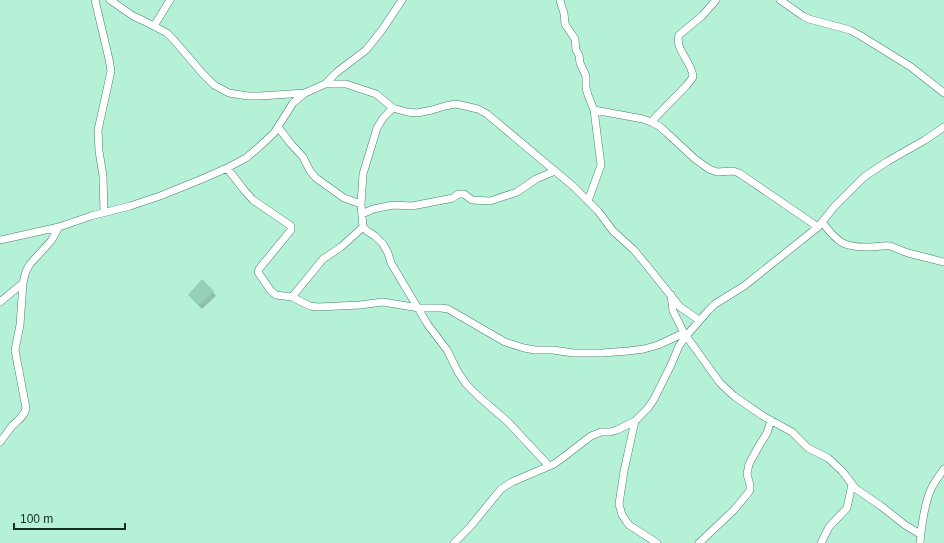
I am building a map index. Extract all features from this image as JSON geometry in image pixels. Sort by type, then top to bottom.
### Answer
[{"type":"street","points":[[95,0],[111,71],[98,130],[98,151],[103,176],[104,213]]},
{"type":"street","points":[[110,0],[133,16],[167,34],[214,85],[228,93],[248,96],[305,93]]},
{"type":"street","points":[[154,26],[170,0]]},
{"type":"street","points":[[0,240],[59,227],[160,196],[227,168],[246,158],[274,133],[293,103],[305,93],[325,84],[337,72],[366,50],[382,30],[402,0]]},
{"type":"street","points":[[560,0],[564,13],[565,24],[575,39],[576,50],[586,76],[586,88],[594,110],[602,165],[588,201]]},
{"type":"street","points":[[651,122],[693,77],[692,69],[681,50],[678,38],[679,35],[702,16],[716,0]]},
{"type":"street","points":[[780,0],[809,19],[850,30],[861,36],[911,66],[944,93]]},
{"type":"street","points":[[325,84],[346,84],[376,94],[393,108],[407,112],[417,113],[456,104],[478,109],[487,114],[573,186],[598,211],[613,231],[634,250],[680,307],[699,320]]},
{"type":"street","points":[[393,108],[383,118],[377,128],[363,174],[361,204],[363,227],[383,244],[391,263],[428,324],[447,350],[466,384],[508,422],[549,466]]},
{"type":"street","points":[[594,110],[643,119],[659,126],[695,159],[709,169],[717,172],[734,171],[739,173],[820,224],[837,240],[850,246],[859,248],[888,246],[944,262]]},
{"type":"street","points":[[278,127],[303,157],[310,171],[316,178],[344,198],[361,204]]},
{"type":"street","points":[[454,543],[470,527],[501,489],[512,482],[561,460],[591,436],[601,432],[617,430],[635,421],[648,408],[654,399],[685,334],[715,304],[744,286],[820,224],[834,207],[864,177],[944,127]]},
{"type":"street","points":[[227,168],[253,200],[291,226],[291,230],[258,272],[271,291],[276,295],[292,297],[310,306],[318,307],[360,305],[382,302],[419,308],[448,309],[505,342],[535,350],[553,350],[573,353],[628,351],[658,345],[685,334]]},
{"type":"street","points":[[362,214],[373,209],[393,205],[412,206],[453,198],[458,194],[464,194],[472,200],[490,201],[517,192],[536,179],[555,171]]},
{"type":"street","points":[[0,442],[11,427],[26,412],[19,365],[15,350],[20,325],[23,283],[26,271],[30,264],[51,241],[59,227]]},
{"type":"street","points":[[292,297],[323,259],[341,247],[363,227]]},
{"type":"street","points":[[0,302],[23,283]]},
{"type":"street","points":[[671,295],[673,311],[685,334],[720,383],[734,396],[792,432],[808,448],[828,458],[842,471],[856,489],[905,525],[920,534]]},
{"type":"street","points":[[699,543],[734,510],[750,490],[747,474],[749,464],[767,433],[771,420]]},
{"type":"street","points":[[635,421],[624,470],[619,504],[622,515],[629,524],[657,543]]},
{"type":"street","points":[[920,543],[920,534],[929,495],[932,487],[944,469]]},
{"type":"street","points":[[821,543],[829,527],[847,508],[852,484]]},
{"type":"building","points":[[202,279],[214,291],[199,305],[188,295]]}]
